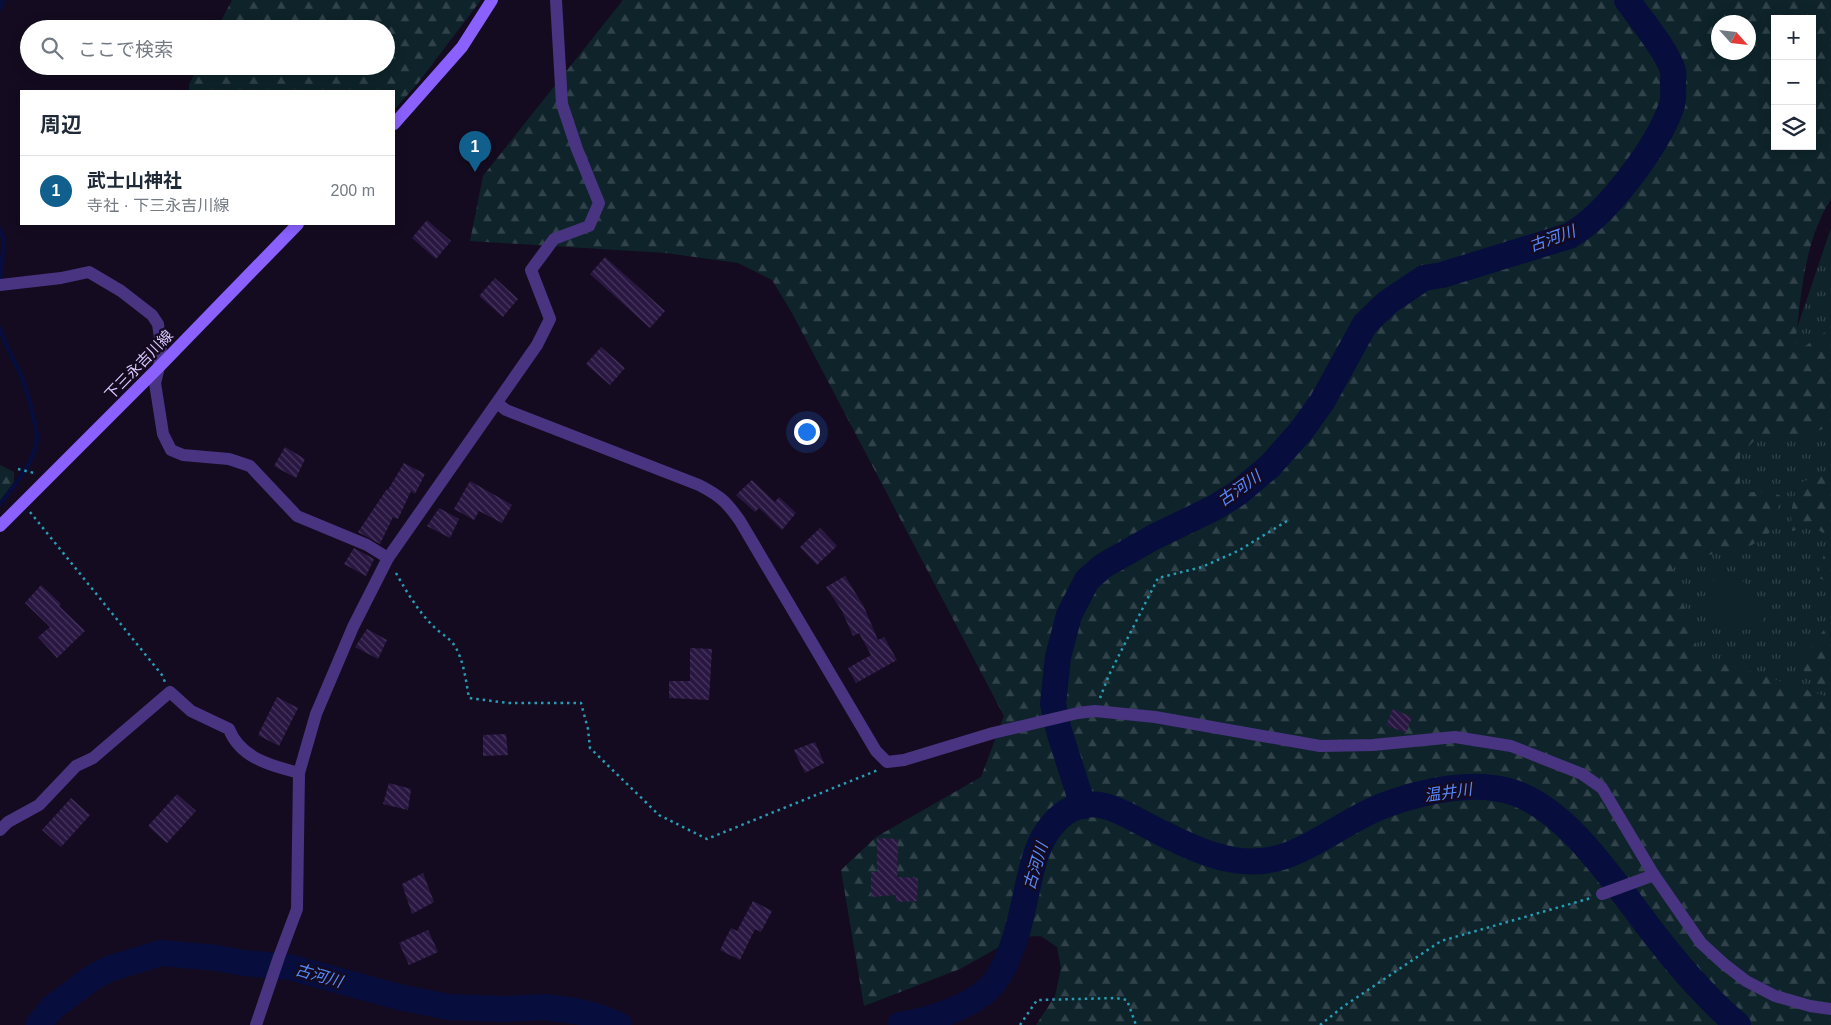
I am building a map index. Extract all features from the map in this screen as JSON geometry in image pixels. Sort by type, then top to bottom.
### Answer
[{"type":"main road","points":[[395,123],[462,47],[492,0]]},
{"type":"main road","name":"下三永吉川線","points":[[0,526],[159,368],[297,225]]},
{"type":"street","points":[[256,1025],[297,909],[300,773],[316,714],[353,627],[388,558],[537,345],[550,319],[531,270],[554,239],[589,226],[599,204],[577,149],[562,104],[556,0]]},
{"type":"street","points":[[2,285],[61,278],[90,272],[121,291],[152,316],[158,324],[161,345],[159,368],[155,383],[163,434],[171,450],[183,455],[229,459],[250,466],[297,516],[368,545],[388,558]]},
{"type":"street","points":[[497,403],[506,410],[699,485],[727,502],[740,520],[876,751],[887,762],[904,760],[993,733],[1078,712],[1095,711],[1155,717],[1320,746],[1373,745],[1455,737],[1511,746],[1582,774],[1602,788],[1652,875],[1701,943],[1724,964],[1746,981],[1775,996],[1810,1006],[1831,1009]]},
{"type":"street","points":[[0,830],[8,822],[39,805],[76,766],[92,758],[170,692],[191,711],[229,728],[232,738],[246,752],[268,765],[300,773]]},
{"type":"street","points":[[1602,894],[1652,875]]},
{"type":"path","points":[[18,469],[38,474]]},
{"type":"path","points":[[22,503],[162,676],[170,692]]},
{"type":"path","points":[[1095,711],[1109,674],[1158,578],[1202,567],[1238,551],[1287,521]]},
{"type":"path","points":[[388,558],[411,599],[432,626],[447,636],[456,648],[463,665],[469,698],[508,703],[581,703],[588,729],[590,748],[659,815],[707,839],[878,770],[887,762]]},
{"type":"path","points":[[1320,1025],[1344,1006],[1440,941],[1602,894]]},
{"type":"path","points":[[1020,1025],[1037,1000],[1116,998],[1127,1000],[1136,1025]]},
{"type":"green space","points":[[232,0],[481,0],[418,83],[395,109],[395,90],[189,90],[189,85],[194,75],[395,75],[395,20],[222,20]]},
{"type":"green space","points":[[623,0],[1831,0],[1831,199],[1821,217],[1808,254],[1794,354],[1831,328],[1831,425],[1803,438],[1755,440],[1740,455],[1740,493],[1768,491],[1781,496],[1772,531],[1752,545],[1671,564],[1700,657],[1831,698],[1831,1025],[1036,1025],[1055,996],[1061,968],[1057,947],[1041,936],[1017,937],[960,969],[864,1006],[841,870],[876,837],[981,777],[1004,716],[792,313],[772,280],[738,263],[666,253],[470,241],[483,176]]},
{"type":"green space","points":[[1831,228],[1831,729],[1415,724],[1780,378]]},
{"type":"green space","points":[[0,465],[14,472],[14,482],[0,501]]},
{"type":"green space","points":[[1831,471],[1831,529],[1823,533],[1813,526],[1792,531],[1791,513],[1797,484]]},
{"type":"green space","points":[[1831,543],[1831,583],[1819,578],[1824,555]]},
{"type":"green space","points":[[1725,575],[1738,576],[1765,605],[1766,616],[1758,624],[1743,630],[1727,633],[1713,617],[1706,602],[1707,591],[1711,581]]},
{"type":"green space","points":[[1831,621],[1831,684],[1817,684],[1795,662],[1812,645]]},
{"type":"building","points":[[427,220],[451,241],[436,259],[412,238]]},
{"type":"building","points":[[605,257],[665,311],[650,328],[590,274]]},
{"type":"building","points":[[495,278],[518,299],[503,317],[479,296]]},
{"type":"building","points":[[601,347],[625,368],[610,385],[586,364]]},
{"type":"building","points":[[285,447],[305,459],[296,478],[274,466]]},
{"type":"building","points":[[404,463],[425,474],[415,494],[411,491],[398,519],[393,517],[380,544],[358,532],[388,490]]},
{"type":"building","points":[[752,480],[775,502],[779,497],[796,513],[782,530],[759,508],[755,512],[736,495]]},
{"type":"building","points":[[470,481],[512,505],[502,523],[479,511],[474,520],[454,509]]},
{"type":"building","points":[[439,508],[459,519],[450,538],[427,526]]},
{"type":"building","points":[[820,528],[837,546],[817,565],[800,547]]},
{"type":"building","points":[[354,548],[374,559],[366,576],[344,564]]},
{"type":"building","points":[[845,576],[864,607],[878,640],[884,637],[897,660],[856,683],[848,668],[871,655],[859,633],[853,636],[842,611],[826,587]]},
{"type":"building","points":[[41,585],[61,604],[59,606],[85,631],[57,658],[38,637],[50,627],[25,603]]},
{"type":"building","points":[[367,629],[387,640],[378,659],[355,647]]},
{"type":"building","points":[[690,648],[712,649],[709,700],[669,698],[669,681],[690,681]]},
{"type":"building","points":[[277,697],[298,708],[279,746],[258,735]]},
{"type":"building","points":[[1393,709],[1412,717],[1406,733],[1386,725]]},
{"type":"building","points":[[506,734],[508,755],[483,756],[483,735]]},
{"type":"building","points":[[815,742],[824,763],[805,773],[794,750]]},
{"type":"building","points":[[389,783],[411,789],[408,810],[383,804]]},
{"type":"building","points":[[177,794],[196,811],[167,843],[148,826]]},
{"type":"building","points":[[71,798],[90,815],[61,847],[42,830]]},
{"type":"building","points":[[877,838],[898,839],[897,877],[918,878],[917,901],[896,902],[896,895],[871,897],[871,872],[877,872]]},
{"type":"building","points":[[423,873],[434,902],[412,914],[402,884]]},
{"type":"building","points":[[753,901],[772,911],[761,932],[755,929],[740,960],[720,950],[731,928],[737,931]]},
{"type":"building","points":[[428,930],[438,952],[409,965],[399,943]]},
{"type":"waterway","points":[[0,9],[3,0]]},
{"type":"waterway","name":"古河川","points":[[1083,806],[1059,731],[1053,704],[1058,657],[1069,615],[1087,580],[1103,566],[1154,537],[1214,508],[1238,493],[1270,466],[1301,431],[1322,402],[1365,324],[1388,302],[1424,278],[1442,275],[1569,236],[1584,226],[1615,196],[1630,178],[1655,140],[1672,105],[1673,96],[1673,71],[1670,63],[1627,0]]},
{"type":"waterway","points":[[0,229],[4,240],[0,284]]},
{"type":"waterway","points":[[0,328],[24,383],[37,432],[36,446],[29,464],[0,504]]},
{"type":"waterway","name":"温井川","points":[[900,1025],[924,1020],[951,1011],[976,999],[994,983],[1011,951],[1039,847],[1053,824],[1067,812],[1080,806],[1094,804],[1107,807],[1206,853],[1234,860],[1256,862],[1276,859],[1294,852],[1312,844],[1366,813],[1385,805],[1433,791],[1467,787],[1484,787],[1515,793],[1533,801],[1567,827],[1597,859],[1659,941],[1684,970],[1710,999],[1738,1025]]},
{"type":"waterway","name":"古河川","points":[[38,1025],[52,1008],[92,978],[109,969],[161,953],[289,967],[399,997],[449,1007],[504,1009],[544,1007],[576,1011],[619,1025]]},
{"type":"place","name":"武士山神社","points":[[475,172]]}]
